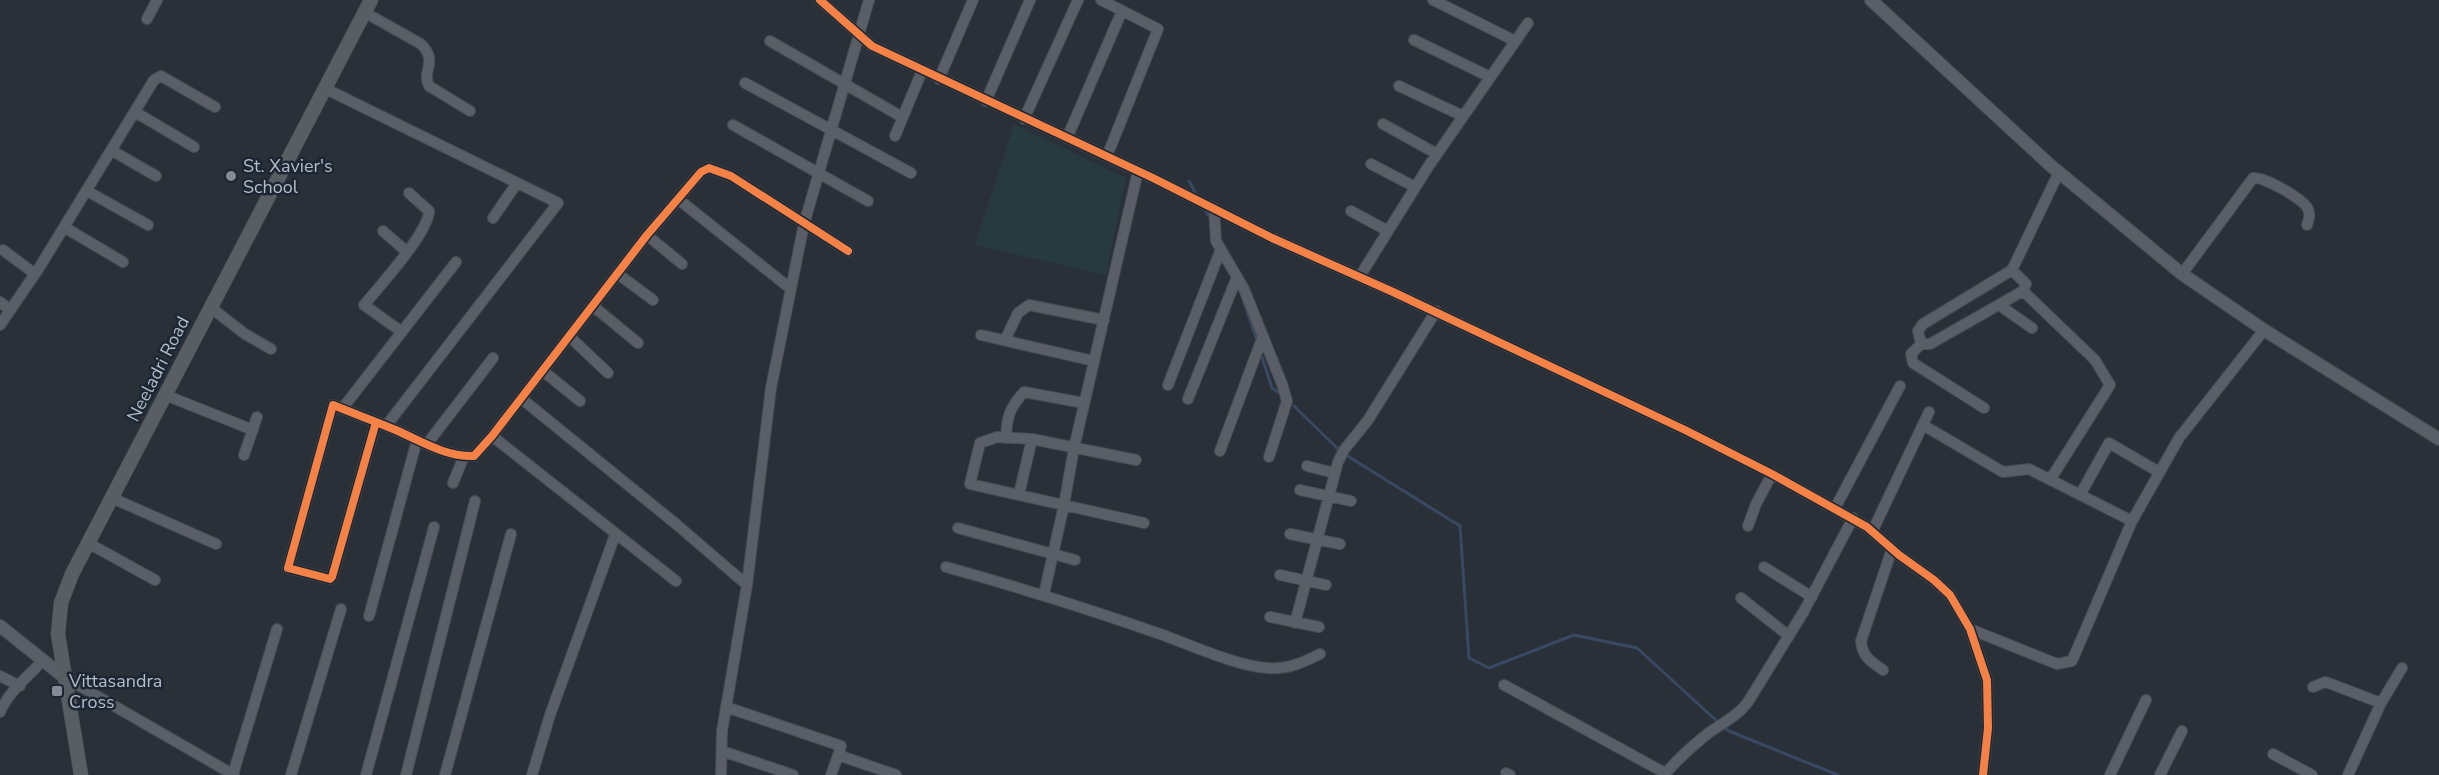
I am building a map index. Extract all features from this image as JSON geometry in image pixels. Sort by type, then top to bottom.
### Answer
[{"type":"main road","name":"Neeladri Road","points":[[81,775],[58,634],[61,603],[88,543],[368,6]]},
{"type":"street","points":[[147,19],[157,0]]},
{"type":"street","points":[[820,0],[872,46],[1107,156],[1272,238],[1436,311],[1773,474],[1853,518],[1934,580],[1950,595],[1970,629],[1987,680],[1988,719],[1983,775]]},
{"type":"street","points":[[721,775],[726,707],[747,585],[766,422],[791,289],[804,225],[818,173],[869,0]]},
{"type":"street","points":[[939,79],[974,0]]},
{"type":"street","points":[[986,101],[1030,0]]},
{"type":"street","points":[[1024,119],[1078,0]]},
{"type":"street","points":[[1101,0],[1158,29],[1107,156]]},
{"type":"street","points":[[1433,0],[1515,41]]},
{"type":"street","points":[[1871,0],[2059,172],[2182,274],[2264,330],[2439,439]]},
{"type":"street","points":[[368,6],[428,51],[430,57],[427,81],[429,86],[470,111]]},
{"type":"street","points":[[1067,138],[1122,11]]},
{"type":"street","points":[[1360,276],[1415,187],[1528,23]]},
{"type":"street","points":[[1414,40],[1490,77]]},
{"type":"street","points":[[770,41],[902,117]]},
{"type":"street","points":[[895,136],[922,70]]},
{"type":"street","points":[[0,325],[35,274],[154,80],[161,76],[215,107]]},
{"type":"street","points":[[746,83],[911,172]]},
{"type":"street","points":[[1399,86],[1463,116]]},
{"type":"street","points":[[324,88],[558,203],[381,424],[332,577],[330,579],[288,568],[333,405],[381,424],[422,442],[464,456],[474,456],[522,399],[647,235],[701,172],[709,168],[719,170],[848,251]]},
{"type":"street","points":[[135,112],[194,147]]},
{"type":"street","points":[[1383,124],[1437,154]]},
{"type":"street","points":[[733,125],[868,201]]},
{"type":"street","points":[[111,150],[156,176]]},
{"type":"street","points":[[1371,164],[1415,187]]},
{"type":"street","points":[[1044,594],[1084,403],[1138,171]]},
{"type":"street","points":[[1921,344],[1918,331],[1923,324],[2012,270],[2059,172]]},
{"type":"street","points":[[2182,274],[2253,178],[2268,181],[2301,202],[2308,209],[2310,217],[2307,225]]},
{"type":"street","points":[[493,218],[518,183]]},
{"type":"street","points":[[87,190],[148,225]]},
{"type":"street","points":[[402,332],[364,305],[407,252],[429,219],[429,211],[409,193]]},
{"type":"street","points":[[678,199],[791,289]]},
{"type":"street","points":[[1214,208],[1214,233],[1263,336],[1287,401],[1269,457]]},
{"type":"street","points":[[1351,211],[1388,231]]},
{"type":"street","points":[[64,227],[123,262]]},
{"type":"street","points":[[383,231],[407,252]]},
{"type":"street","points":[[647,235],[682,264]]},
{"type":"street","points":[[3,250],[35,274]]},
{"type":"street","points":[[1167,385],[1222,251]]},
{"type":"street","points":[[342,409],[456,262]]},
{"type":"street","points":[[1984,408],[1912,363],[1911,354],[1921,344],[1930,344],[2023,291],[2026,284],[2012,270]]},
{"type":"street","points":[[618,274],[653,300]]},
{"type":"street","points":[[1188,399],[1236,279]]},
{"type":"street","points":[[2023,291],[2095,360],[2110,385],[2050,480]]},
{"type":"street","points":[[0,302],[10,310]]},
{"type":"street","points":[[1999,304],[2032,328]]},
{"type":"street","points":[[1005,340],[1018,313],[1029,305],[1104,320]]},
{"type":"street","points":[[593,306],[638,343]]},
{"type":"street","points":[[210,307],[245,334],[270,349]]},
{"type":"street","points":[[1294,622],[1327,497],[1344,450],[1368,420],[1436,311]]},
{"type":"street","points":[[1970,629],[2057,664],[2072,662],[2132,521],[2159,472],[2179,438],[2264,330]]},
{"type":"street","points":[[981,335],[1094,361]]},
{"type":"street","points":[[1220,451],[1263,336]]},
{"type":"street","points":[[570,337],[608,374]]},
{"type":"street","points":[[369,616],[422,442],[493,358]]},
{"type":"street","points":[[543,371],[580,401]]},
{"type":"street","points":[[1835,508],[1899,386]]},
{"type":"street","points":[[1006,438],[1007,419],[1011,407],[1024,392],[1084,403]]},
{"type":"street","points":[[165,395],[253,430]]},
{"type":"street","points":[[522,399],[747,585]]},
{"type":"street","points":[[1872,532],[1929,412]]},
{"type":"street","points":[[244,455],[257,417]]},
{"type":"street","points":[[1923,425],[2003,472],[2029,469],[2132,521]]},
{"type":"street","points":[[492,436],[676,581]]},
{"type":"street","points":[[1136,460],[1032,439],[993,438],[980,443],[970,484],[1144,523]]},
{"type":"street","points":[[1019,494],[1032,439]]},
{"type":"street","points":[[2080,495],[2109,443],[2159,472]]},
{"type":"street","points":[[453,483],[464,456]]},
{"type":"street","points":[[1307,466],[1334,473]]},
{"type":"street","points":[[1748,526],[1756,504],[1773,474]]},
{"type":"street","points":[[1300,490],[1351,501]]},
{"type":"street","points":[[112,498],[216,544]]},
{"type":"street","points":[[406,775],[475,501]]},
{"type":"street","points":[[1503,685],[1665,774],[1682,755],[1715,728],[1736,715],[1748,702],[1812,597],[1853,518]]},
{"type":"street","points":[[366,775],[404,645],[434,527]]},
{"type":"street","points":[[958,528],[1075,560]]},
{"type":"street","points":[[445,775],[511,534]]},
{"type":"street","points":[[1290,534],[1340,544]]},
{"type":"street","points":[[532,775],[550,714],[615,535]]},
{"type":"street","points":[[88,543],[155,580]]},
{"type":"street","points":[[1883,670],[1869,661],[1862,650],[1861,641],[1892,549]]},
{"type":"street","points":[[946,567],[1044,594],[1231,659],[1266,668],[1283,668],[1320,654]]},
{"type":"street","points":[[1764,567],[1812,597]]},
{"type":"street","points":[[1280,575],[1326,585]]},
{"type":"street","points":[[1741,598],[1789,636]]},
{"type":"street","points":[[291,775],[341,609]]},
{"type":"street","points":[[1270,617],[1319,627]]},
{"type":"street","points":[[0,626],[64,677],[217,770],[234,775],[277,629]]},
{"type":"street","points":[[0,712],[9,694],[20,686],[43,660]]},
{"type":"street","points":[[2348,775],[2381,704],[2402,668]]},
{"type":"street","points":[[0,676],[20,686]]},
{"type":"street","points":[[2313,687],[2325,682],[2381,704]]},
{"type":"street","points":[[2110,775],[2146,700]]},
{"type":"street","points":[[726,707],[841,747],[896,775]]},
{"type":"street","points":[[2160,775],[2182,731]]},
{"type":"street","points":[[831,775],[841,747]]},
{"type":"street","points":[[722,751],[793,775]]},
{"type":"street","points":[[2273,754],[2312,775]]},
{"type":"green space","points":[[1014,124],[1126,178],[1106,275],[975,245]]},
{"type":"waterway","points":[[1189,181],[1195,192]]},
{"type":"waterway","points":[[1206,211],[1208,215]]},
{"type":"waterway","points":[[1244,302],[1256,338]]},
{"type":"waterway","points":[[1262,357],[1272,388],[1278,392]]},
{"type":"waterway","points":[[1294,406],[1338,449]]},
{"type":"waterway","points":[[1346,455],[1460,526],[1469,658],[1489,668],[1574,635],[1637,648],[1719,723]]},
{"type":"waterway","points":[[1724,727],[1838,775]]},
{"type":"cycle path","points":[[820,0],[872,46],[1153,178],[1272,238],[1393,292],[1685,430],[1772,474],[1867,527],[1950,595],[1970,629],[1987,680],[1988,728],[1983,775]]},
{"type":"cycle path","points":[[376,422],[332,577],[330,579],[288,568],[333,405],[382,424],[435,448],[454,454],[474,456],[492,436],[647,235],[701,172],[709,168],[731,176],[848,251]]},
{"type":"place","name":"St. Xavier's School","points":[[231,176]]},
{"type":"place","name":"Vittasandra Cross","points":[[57,691]]}]
